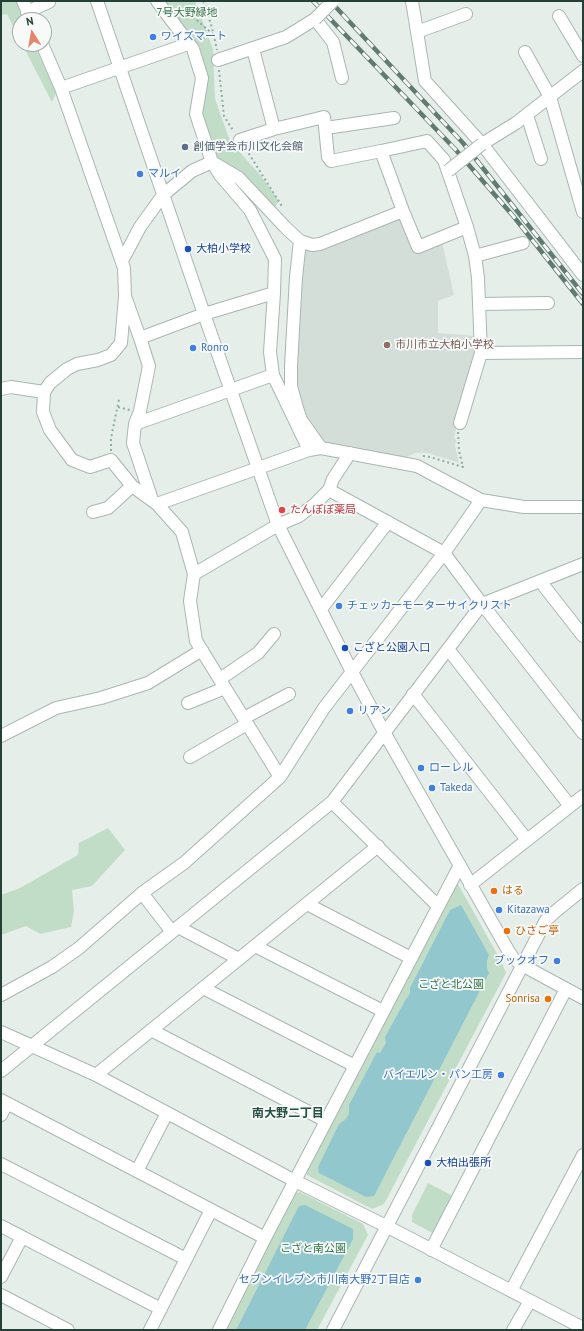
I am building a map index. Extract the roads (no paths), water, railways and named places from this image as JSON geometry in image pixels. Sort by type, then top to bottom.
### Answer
[{"type":"street","points":[[27,11],[49,1]]},
{"type":"street","points":[[97,1],[278,525],[384,732],[509,952],[514,959],[522,965],[583,998]]},
{"type":"street","points":[[218,60],[286,37],[315,19],[333,1]]},
{"type":"street","points":[[412,1],[425,81],[482,144],[583,275]]},
{"type":"street","points":[[158,2],[193,49],[202,78],[196,114],[212,162],[220,175],[250,210],[275,259],[270,352],[273,375],[315,449]]},
{"type":"street","points":[[417,32],[466,14]]},
{"type":"street","points":[[558,16],[583,56]]},
{"type":"street","points":[[315,19],[333,42],[342,78]]},
{"type":"street","points":[[61,88],[188,44]]},
{"type":"street","points":[[253,49],[274,130]]},
{"type":"street","points":[[45,52],[61,88],[122,261],[124,268],[124,296],[121,343],[111,355],[98,360],[77,364],[67,369],[50,383],[44,392],[43,412],[50,430],[72,460],[90,467],[111,460],[132,486],[154,502],[182,532],[194,574],[190,601],[196,641],[280,777]]},
{"type":"street","points":[[525,52],[550,97],[583,212]]},
{"type":"street","points":[[448,171],[482,144],[527,115],[583,71]]},
{"type":"street","points":[[527,115],[542,159]]},
{"type":"street","points":[[240,140],[324,117],[328,158],[331,161],[427,141],[444,160],[467,227],[475,256],[478,278],[481,353],[460,423]]},
{"type":"street","points":[[326,128],[394,118]]},
{"type":"street","points":[[381,151],[418,247],[467,227]]},
{"type":"street","points":[[122,261],[140,227],[163,194],[192,170],[212,162]]},
{"type":"street","points":[[212,162],[239,178],[300,241],[312,245],[320,244],[403,211]]},
{"type":"street","points":[[300,241],[296,276],[291,366],[292,386],[301,420],[315,449]]},
{"type":"street","points":[[475,256],[523,243]]},
{"type":"street","points":[[140,338],[204,314],[274,293]]},
{"type":"street","points":[[124,296],[140,338],[148,366],[140,412],[135,424],[133,443],[154,502]]},
{"type":"street","points":[[479,304],[548,303]]},
{"type":"street","points":[[481,353],[583,352]]},
{"type":"street","points":[[135,424],[232,391],[273,375]]},
{"type":"street","points":[[1,389],[11,387],[44,392]]},
{"type":"street","points":[[154,502],[315,449],[350,453],[417,466],[481,500],[524,508],[583,507]]},
{"type":"street","points":[[194,574],[278,525],[299,516],[315,504],[329,490],[333,479],[350,453]]},
{"type":"street","points":[[93,512],[108,508],[132,486]]},
{"type":"street","points":[[329,490],[444,552],[482,604],[583,732]]},
{"type":"street","points":[[1,995],[52,967],[79,948],[142,893],[184,862],[280,777],[324,708],[444,552],[481,500]]},
{"type":"street","points":[[321,609],[388,522]]},
{"type":"street","points":[[1,1071],[332,802],[482,604],[583,564]]},
{"type":"street","points":[[540,581],[583,636]]},
{"type":"street","points":[[188,703],[222,684],[258,653],[274,634]]},
{"type":"street","points":[[1,736],[56,708],[100,698],[148,683],[202,650]]},
{"type":"street","points":[[448,650],[570,806]]},
{"type":"street","points":[[190,757],[290,694]]},
{"type":"street","points":[[414,694],[527,840]]},
{"type":"street","points":[[470,885],[583,796]]},
{"type":"street","points":[[332,802],[438,906]]},
{"type":"street","points":[[96,1075],[378,846]]},
{"type":"street","points":[[219,1330],[354,1066],[460,866]]},
{"type":"street","points":[[333,1330],[546,920],[583,890]]},
{"type":"street","points":[[142,893],[175,930],[239,959]]},
{"type":"street","points":[[307,904],[411,958]]},
{"type":"street","points":[[255,946],[383,1011]]},
{"type":"street","points":[[203,988],[354,1066]]},
{"type":"street","points":[[431,1250],[566,989]]},
{"type":"street","points":[[151,1030],[326,1121]]},
{"type":"street","points":[[1,1032],[96,1075],[295,1181],[386,1226],[583,1328]]},
{"type":"street","points":[[1,1115],[4,1102],[265,1238]]},
{"type":"street","points":[[137,1171],[167,1113]]},
{"type":"street","points":[[511,1291],[583,1155]]},
{"type":"street","points":[[1,1164],[186,1259]]},
{"type":"street","points":[[150,1330],[211,1210]]},
{"type":"street","points":[[1,1226],[161,1308]]},
{"type":"street","points":[[1,1277],[22,1237]]},
{"type":"street","points":[[1,1295],[68,1330]]},
{"type":"street","points":[[513,1330],[530,1301]]},
{"type":"water","name":"こざと北公園","points":[[461,905],[489,955],[487,968],[489,973],[374,1196],[366,1197],[319,1173],[318,1167],[339,1124],[345,1120],[349,1114],[349,1105],[377,1052],[380,1053],[386,1043],[385,1037],[408,997],[410,988],[450,910]]},
{"type":"water","name":"こざと南公園","points":[[305,1205],[353,1229],[353,1239],[305,1330],[236,1330],[299,1206]]},
{"type":"railway","points":[[313,1],[455,149],[514,217],[583,304]]},
{"type":"railway","points":[[330,1],[463,143],[583,294]]},
{"type":"place","name":"ワイズマート","points":[[153,37]]},
{"type":"place","name":"創価学会市川文化会館","points":[[185,147]]},
{"type":"place","name":"マルイ","points":[[140,174]]},
{"type":"place","name":"大柏小学校","points":[[188,249]]},
{"type":"place","name":"市川市立大柏小学校","points":[[387,345]]},
{"type":"place","name":"Ronro","points":[[193,348]]},
{"type":"place","name":"たんぽぽ薬局","points":[[282,510]]},
{"type":"place","name":"チェッカーモーターサイクリスト","points":[[339,606]]},
{"type":"place","name":"こざと公園入口","points":[[345,648]]},
{"type":"place","name":"リアン","points":[[350,711]]},
{"type":"place","name":"ローレル","points":[[421,768]]},
{"type":"place","name":"Takeda","points":[[432,788]]},
{"type":"place","name":"はる","points":[[494,891]]},
{"type":"place","name":"Kitazawa","points":[[499,910]]},
{"type":"place","name":"ひさご亭","points":[[507,931]]},
{"type":"place","name":"ブックオフ","points":[[557,961]]},
{"type":"place","name":"Sonrisa","points":[[548,999]]},
{"type":"place","name":"バイエルン・パン工房","points":[[501,1075]]},
{"type":"place","name":"大柏出張所","points":[[428,1163]]},
{"type":"place","name":"セブンイレブン市川南大野2丁目店","points":[[418,1280]]},
{"type":"district","name":"南大野二丁目","points":[[288,1114]]},
{"type":"park label","name":"7号大野緑地","points":[[187,13]]}]
